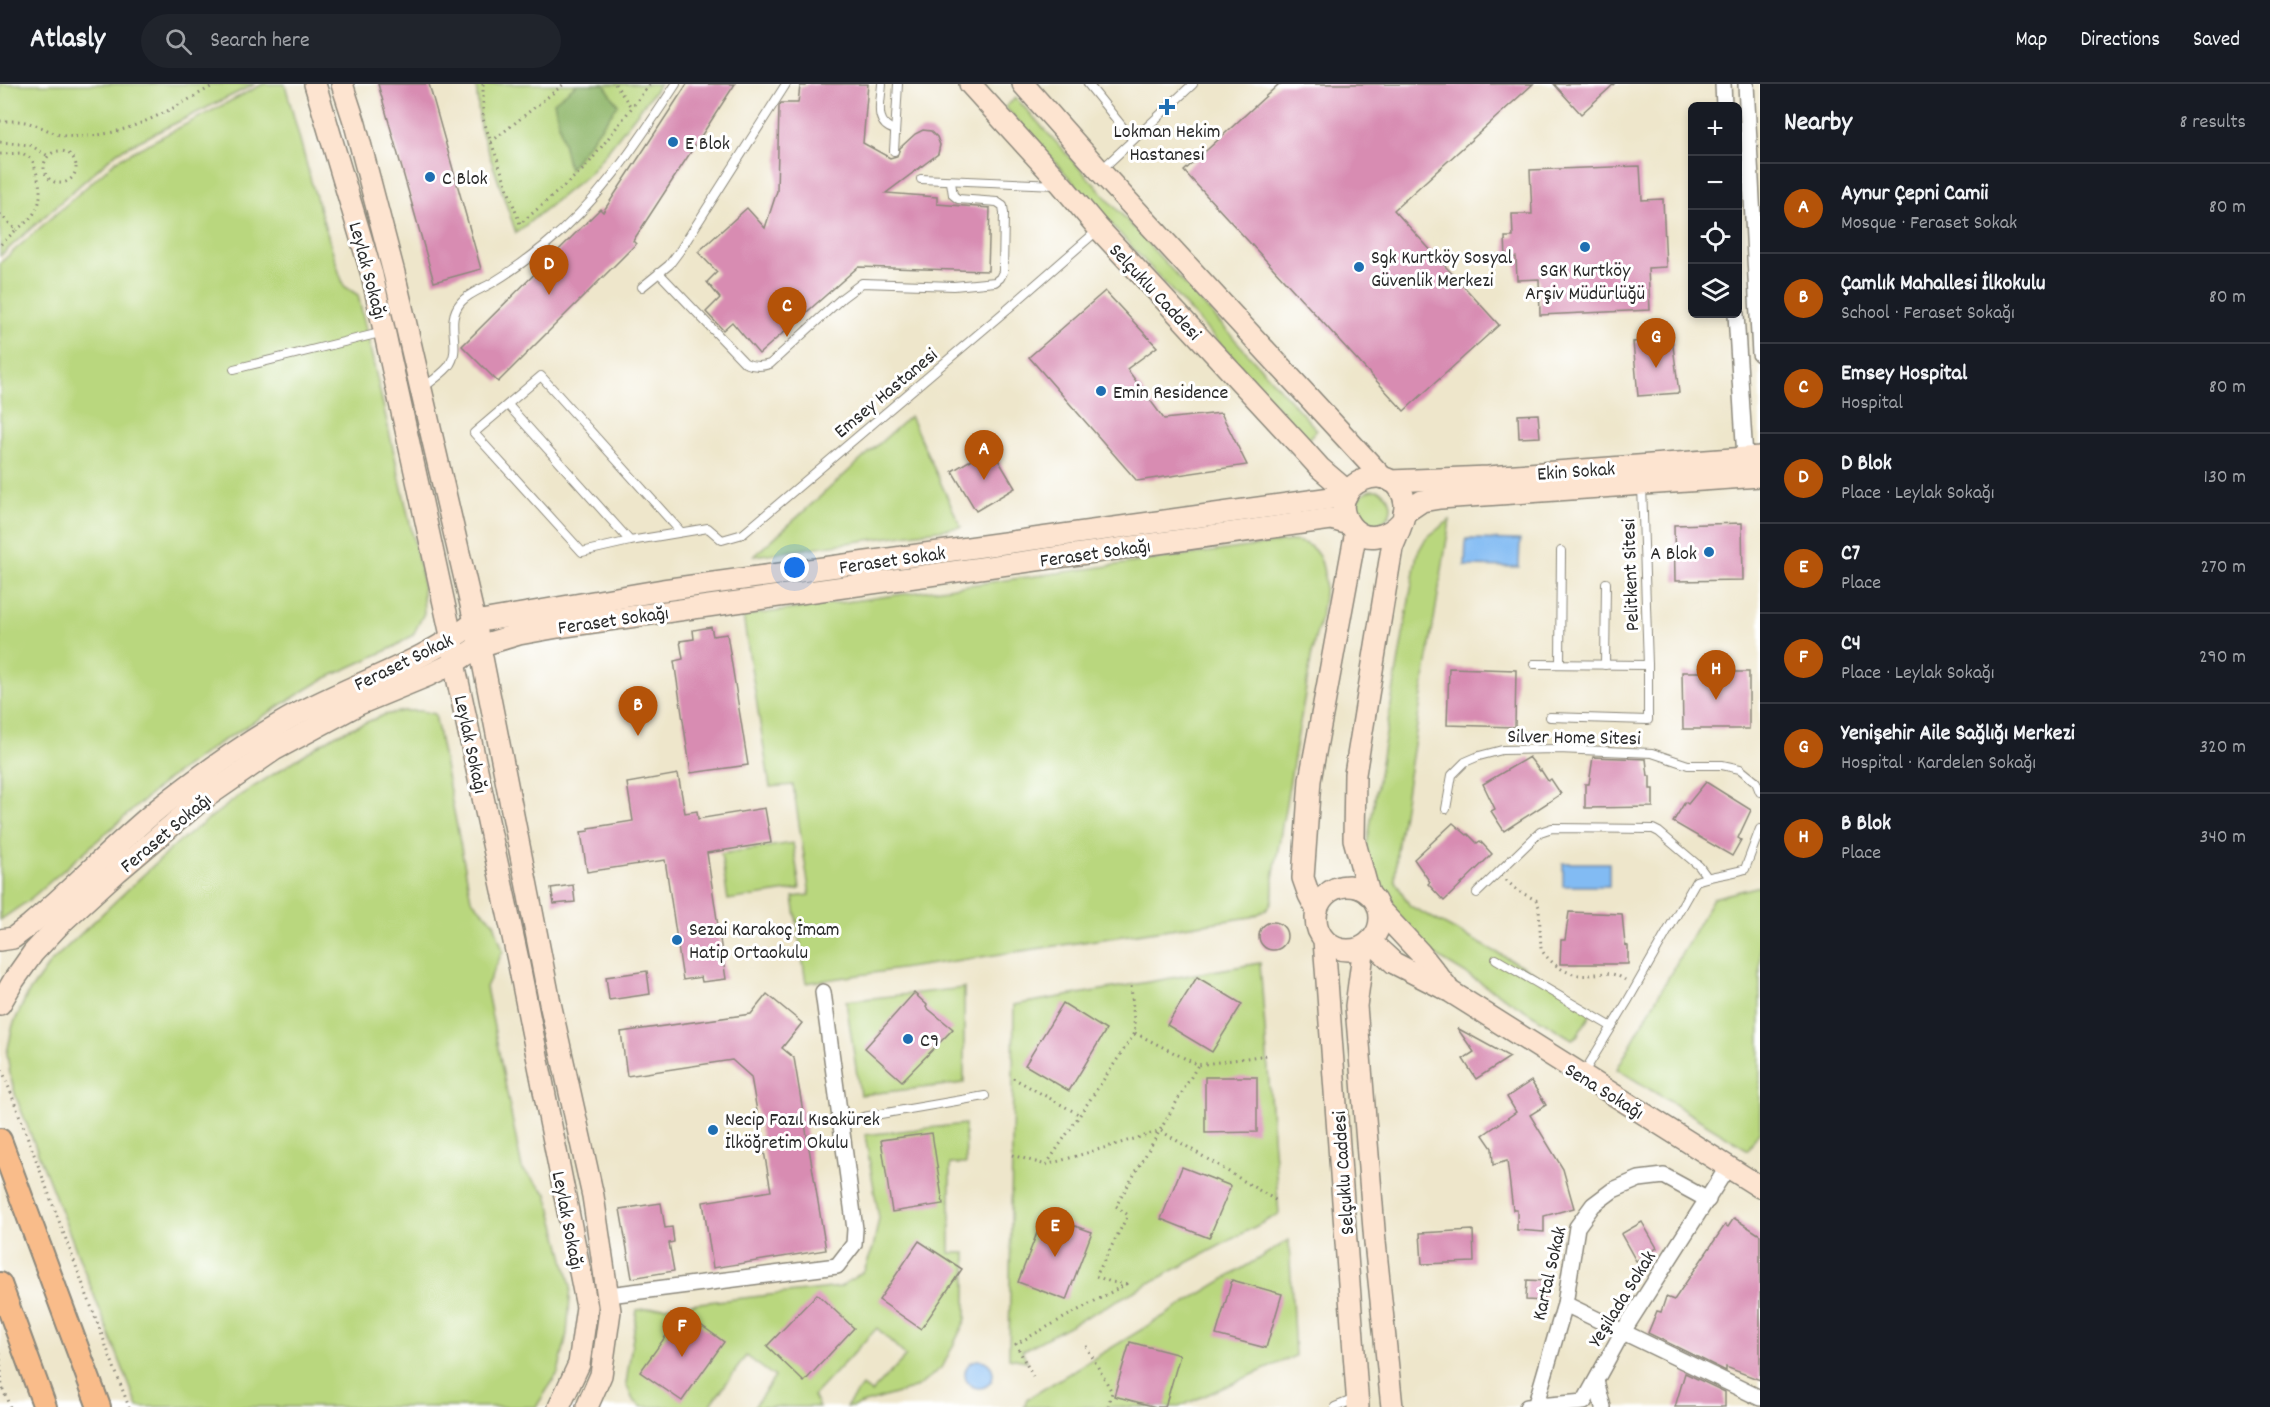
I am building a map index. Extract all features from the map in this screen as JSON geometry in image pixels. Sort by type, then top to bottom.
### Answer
[{"type":"main road","points":[[0,1140],[99,1407]]},
{"type":"main road","points":[[0,1284],[45,1407]]},
{"type":"street","name":"Leylak Sokağı","points":[[315,84],[372,275],[385,332],[452,640],[454,663],[518,960],[587,1307],[579,1364],[558,1407]]},
{"type":"street","name":"Leylak Sokağı","points":[[342,84],[355,124],[394,273],[475,622],[550,1003],[593,1196],[610,1311],[602,1376],[586,1407]]},
{"type":"street","name":"Selçuklu Caddesi","points":[[970,84],[1099,229],[1320,468],[1347,494]]},
{"type":"street","name":"Selçuklu Caddesi","points":[[1023,84],[1100,171],[1387,479]]},
{"type":"street","points":[[1723,84],[1724,102]]},
{"type":"street","points":[[1746,84],[1760,354]]},
{"type":"street","points":[[1737,318],[1756,467]]},
{"type":"street","name":"Ekin Sokak","points":[[1387,479],[1756,467]]},
{"type":"street","name":"Ekin Sokak","points":[[1403,518],[1422,501],[1440,498],[1642,484],[1756,467]]},
{"type":"street","points":[[1403,518],[1394,530],[1386,535],[1365,536],[1353,528],[1345,515],[1347,494],[1357,482],[1365,478],[1387,479],[1403,495],[1403,518],[1392,548],[1355,774],[1354,839],[1374,901],[1379,929],[1367,944],[1350,950],[1341,950],[1324,940],[1316,921],[1317,910],[1328,893],[1348,886],[1358,888],[1374,901],[1451,992]]},
{"type":"street","name":"Feraset Sokak","points":[[0,940],[13,938],[30,926],[157,810],[231,754],[282,722],[337,693],[452,640],[475,622],[663,590],[1347,494]]},
{"type":"street","name":"Feraset Sokağı","points":[[0,1004],[33,953],[60,924],[199,802],[274,750],[360,704],[454,663],[479,646],[519,634],[558,627],[1331,519],[1353,528]]},
{"type":"street","points":[[1317,910],[1303,878],[1309,791],[1353,528]]},
{"type":"street","name":"Selçuklu Caddesi","points":[[1324,940],[1357,1403]]},
{"type":"street","name":"Selçuklu Caddesi","points":[[1367,944],[1356,1006],[1374,1230],[1392,1407]]},
{"type":"street","points":[[1367,944],[1394,963],[1451,992]]},
{"type":"street","points":[[609,1295],[837,1266],[854,1245],[855,1229],[823,992]]},
{"type":"street","name":"Sena Sokağı","points":[[1451,992],[1760,1187]]},
{"type":"street","name":"Yeşilada Sokak","points":[[1524,1407],[1584,1402],[1622,1333],[1727,1168]]},
{"type":"street","name":"Kartal Sokak","points":[[1535,1407],[1565,1304],[1577,1227],[1593,1205],[1613,1190],[1639,1179],[1664,1176],[1708,1200]]},
{"type":"street","points":[[1565,1304],[1760,1398]]},
{"type":"street","points":[[1596,1381],[1603,1407]]},
{"type":"lane","points":[[420,390],[448,367],[452,360],[454,350],[452,321],[459,304],[537,251],[591,202],[629,155],[676,84]]},
{"type":"lane","points":[[642,287],[669,265],[681,249],[786,84]]},
{"type":"lane","points":[[882,84],[880,118],[883,124],[895,130]]},
{"type":"lane","points":[[894,151],[898,84]]},
{"type":"lane","points":[[1088,84],[1133,140]]},
{"type":"lane","points":[[1100,171],[1193,84]]},
{"type":"lane","points":[[921,179],[1062,185]]},
{"type":"lane","points":[[659,273],[746,363],[756,366],[770,364],[842,298],[862,283],[954,286],[995,282],[1000,278],[1003,272],[1003,206],[997,202],[958,200],[952,193],[951,182]]},
{"type":"lane","name":"Emsey Hastanesi","points":[[681,532],[542,376],[474,433],[582,552],[630,541],[708,528],[722,540],[743,534],[1099,229]]},
{"type":"lane","points":[[234,369],[385,332]]},
{"type":"lane","points":[[508,405],[630,541]]},
{"type":"lane","name":"Pelitkent Sitesi","points":[[1550,717],[1648,720],[1642,484]]},
{"type":"lane","points":[[1560,664],[1561,552]]},
{"type":"lane","name":"Pelitkent Sitesi","points":[[1605,583],[1605,665]]},
{"type":"lane","points":[[1534,664],[1648,665]]},
{"type":"lane","name":"Silver Home Sitesi","points":[[1446,809],[1452,775],[1465,762],[1502,750],[1558,749],[1652,753],[1688,765],[1722,765],[1740,770],[1756,782],[1760,792]]},
{"type":"lane","points":[[1477,893],[1540,832],[1547,829],[1647,828],[1659,832],[1699,866],[1707,877]]},
{"type":"lane","points":[[1582,1075],[1636,987],[1696,881],[1745,869],[1760,829]]},
{"type":"lane","points":[[1496,959],[1612,1026]]},
{"type":"lane","points":[[863,1117],[985,1096]]},
{"type":"lane","points":[[1335,1407],[1357,1403]]},
{"type":"path","points":[[0,121],[31,123],[64,136],[111,134],[130,128],[216,84]]},
{"type":"path","points":[[483,84],[483,119],[520,224],[586,167],[650,84]]},
{"type":"path","points":[[492,142],[564,84]]},
{"type":"path","points":[[615,84],[632,108]]},
{"type":"path","points":[[0,142],[30,145],[48,156]]},
{"type":"path","points":[[57,151],[72,156],[76,165],[74,175],[65,182],[50,180],[46,176],[43,165],[48,156],[57,151]]},
{"type":"path","points":[[0,154],[22,153],[32,159],[41,183],[37,210],[30,220],[0,245]]},
{"type":"path","points":[[0,214],[16,230]]},
{"type":"path","points":[[1498,873],[1518,891],[1536,900],[1539,907],[1541,949],[1558,967],[1567,972],[1582,975],[1612,973],[1636,987]]},
{"type":"path","points":[[1046,1165],[1135,1033],[1131,985]]},
{"type":"path","points":[[1135,1033],[1198,1065],[1267,1055]]},
{"type":"path","points":[[0,1064],[129,1407]]},
{"type":"path","points":[[1033,1377],[1016,1344],[1126,1284],[1111,1282],[1096,1276],[1128,1215],[1116,1206],[1198,1065]]},
{"type":"path","points":[[1013,1078],[1080,1115]]},
{"type":"path","points":[[1012,1155],[1046,1165],[1161,1131],[1277,1200]]},
{"type":"path","points":[[1086,1346],[1112,1392],[1108,1407]]},
{"type":"path","points":[[0,1353],[2,1387],[10,1407]]},
{"type":"green space","points":[[0,84],[255,84],[117,152],[0,256]]},
{"type":"green space","points":[[263,84],[285,84],[311,181],[340,275],[344,286],[358,295],[422,576],[424,613],[413,635],[394,647],[322,680],[216,745],[168,779],[28,901],[0,920],[0,263],[117,160]]},
{"type":"green space","points":[[476,84],[660,84],[590,173],[516,233],[480,127]]},
{"type":"green space","points":[[577,84],[604,84],[618,105],[569,169],[554,102]]},
{"type":"green space","points":[[1016,98],[1317,430],[1307,440],[1005,107]]},
{"type":"green space","points":[[910,416],[961,527],[754,556]]},
{"type":"green space","points":[[1374,490],[1386,495],[1391,507],[1386,519],[1374,524],[1362,519],[1357,507],[1362,495]]},
{"type":"green space","points":[[1450,520],[1397,850],[1395,881],[1410,906],[1524,967],[1594,1009],[1577,1036],[1572,1039],[1391,928],[1363,867],[1417,554],[1426,538]]},
{"type":"green space","points":[[1290,541],[1306,544],[1316,552],[1322,565],[1324,596],[1314,642],[1269,907],[1251,917],[806,983],[793,897],[810,895],[793,785],[770,787],[743,616]]},
{"type":"green space","points":[[404,711],[435,714],[471,899],[494,923],[503,951],[486,987],[522,1169],[547,1194],[571,1286],[567,1334],[558,1373],[536,1407],[138,1407],[16,1097],[7,1053],[13,1025],[27,995],[50,963],[176,844],[239,796],[335,735],[384,715]]},
{"type":"green space","points":[[793,843],[800,889],[728,900],[721,854]]},
{"type":"green space","points":[[1760,886],[1760,1130],[1748,1150],[1617,1069],[1713,898]]},
{"type":"green space","points":[[1260,963],[1279,1214],[1022,1351],[1027,1361],[1009,1358],[1014,1005]]},
{"type":"green space","points":[[964,988],[964,1083],[860,1095],[846,1001]]},
{"type":"green space","points":[[965,1124],[966,1164],[950,1164],[950,1253],[966,1253],[966,1319],[943,1366],[918,1387],[846,1407],[862,1386],[871,1393],[906,1356],[877,1328],[813,1396],[819,1407],[754,1407],[775,1377],[746,1356],[709,1407],[642,1407],[633,1400],[626,1384],[637,1310],[840,1287],[864,1271],[873,1248],[879,1218],[865,1135]]},
{"type":"green space","points":[[1289,1240],[1295,1356],[1179,1407],[1024,1407],[1027,1399]]},
{"type":"water","points":[[1466,539],[1520,540],[1519,567],[1465,566]]},
{"type":"water","points":[[1563,863],[1609,863],[1609,886],[1563,886]]},
{"type":"water","points":[[979,1360],[989,1364],[993,1374],[989,1384],[979,1388],[969,1384],[965,1374],[969,1364]]},
{"type":"building","name":"C Blok","points":[[378,84],[429,84],[481,269],[434,282]]},
{"type":"building","points":[[687,84],[735,84],[633,241],[636,244],[498,382],[462,346],[600,209],[603,212]]},
{"type":"building","points":[[806,84],[868,84],[863,143],[890,158],[897,156],[900,148],[923,130],[931,131],[937,137],[940,145],[938,154],[886,193],[937,197],[937,204],[990,208],[988,271],[858,267],[759,354],[732,322],[723,330],[706,312],[720,298],[707,282],[717,272],[698,252],[747,208],[765,228],[777,191],[779,106],[781,103],[798,103],[800,86],[806,86]]},
{"type":"building","name":"Sgk Kurtköy Sosyal Güvenlik Merkezi","points":[[1279,84],[1533,84],[1394,210],[1499,325],[1404,411],[1184,171]]},
{"type":"building","points":[[1554,84],[1614,84],[1581,114]]},
{"type":"building","name":"SGK Kurtköy Arşiv Müdürlüğü","points":[[1640,166],[1642,200],[1663,199],[1666,267],[1648,268],[1650,310],[1540,315],[1539,279],[1517,280],[1516,257],[1506,258],[1505,237],[1513,237],[1512,214],[1532,214],[1530,170]]},
{"type":"building","name":"Emin Residence","points":[[1105,291],[1157,347],[1127,369],[1164,419],[1221,413],[1247,465],[1137,481],[1029,357]]},
{"type":"building","points":[[1672,338],[1679,393],[1638,396],[1633,342]]},
{"type":"building","points":[[1538,414],[1540,437],[1519,438],[1518,415]]},
{"type":"building","points":[[991,448],[1015,488],[976,511],[952,471]]},
{"type":"building","name":"A Blok","points":[[1742,523],[1743,580],[1675,581],[1674,525]]},
{"type":"building","points":[[711,627],[713,636],[727,634],[748,765],[691,773],[674,661],[683,659],[680,641],[694,639],[693,630]]},
{"type":"building","points":[[1449,668],[1516,670],[1515,727],[1447,725]]},
{"type":"building","points":[[1682,672],[1749,672],[1749,729],[1683,729]]},
{"type":"building","points":[[1529,757],[1548,781],[1551,779],[1561,794],[1504,831],[1491,811],[1495,809],[1483,784]]},
{"type":"building","points":[[1593,757],[1646,759],[1650,789],[1653,789],[1653,807],[1585,808],[1585,784],[1589,784]]},
{"type":"building","points":[[678,774],[685,813],[697,811],[698,819],[765,808],[771,843],[707,853],[726,979],[702,982],[701,977],[683,980],[665,860],[587,872],[581,832],[589,831],[589,828],[633,821],[627,783]]},
{"type":"building","points":[[1706,782],[1751,810],[1738,838],[1741,840],[1732,856],[1673,822],[1685,802],[1688,804]]},
{"type":"building","points":[[1453,823],[1477,843],[1480,841],[1492,854],[1444,901],[1428,884],[1430,882],[1414,859]]},
{"type":"building","points":[[573,885],[575,902],[554,904],[551,888]]},
{"type":"building","points":[[1569,912],[1622,914],[1625,945],[1628,946],[1628,964],[1560,964],[1561,940],[1565,940]]},
{"type":"building","points":[[1273,922],[1283,926],[1287,936],[1283,946],[1273,950],[1263,946],[1259,936],[1263,926]]},
{"type":"building","points":[[647,971],[650,994],[609,1000],[606,977]]},
{"type":"building","points":[[1197,977],[1242,1004],[1212,1052],[1167,1025]]},
{"type":"building","name":"C9","points":[[914,993],[927,1005],[926,1007],[953,1029],[902,1081],[865,1048]]},
{"type":"building","name":"Necip Fazıl Kısakürek İlköğretim Okulu","points":[[767,994],[802,1023],[782,1048],[794,1058],[826,1250],[713,1268],[703,1202],[771,1191],[751,1077],[732,1060],[627,1076],[621,1032],[751,1014]]},
{"type":"building","points":[[1063,1003],[1106,1030],[1069,1091],[1025,1065]]},
{"type":"building","points":[[1457,1028],[1510,1057],[1476,1079],[1463,1059],[1474,1052]]},
{"type":"building","points":[[1205,1077],[1257,1077],[1257,1132],[1205,1133]]},
{"type":"building","points":[[1531,1081],[1546,1105],[1530,1115],[1563,1169],[1574,1208],[1544,1216],[1544,1232],[1517,1230],[1517,1210],[1513,1210],[1507,1161],[1493,1165],[1492,1148],[1483,1135],[1516,1112],[1507,1097]]},
{"type":"building","points":[[932,1133],[943,1204],[892,1212],[881,1140]]},
{"type":"building","points":[[1182,1167],[1231,1186],[1209,1238],[1161,1219]]},
{"type":"building","points":[[661,1203],[665,1228],[672,1227],[674,1242],[669,1243],[674,1271],[632,1278],[620,1209]]},
{"type":"building","points":[[1044,1215],[1092,1232],[1066,1300],[1018,1282]]},
{"type":"building","points":[[1734,1218],[1760,1235],[1760,1380],[1726,1367],[1726,1371],[1648,1333],[1657,1311],[1661,1312],[1666,1297],[1674,1300],[1725,1225],[1728,1227]]},
{"type":"building","points":[[1642,1222],[1657,1248],[1636,1261],[1621,1234]]},
{"type":"building","points":[[1473,1230],[1474,1262],[1422,1264],[1420,1233]]},
{"type":"building","points":[[919,1241],[962,1269],[921,1329],[879,1300]]},
{"type":"building","points":[[1232,1280],[1282,1294],[1266,1348],[1216,1335]]},
{"type":"building","points":[[1527,1280],[1545,1281],[1544,1301],[1526,1300]]},
{"type":"building","points":[[817,1294],[854,1328],[804,1382],[767,1346]]},
{"type":"building","points":[[683,1312],[724,1342],[682,1401],[640,1372]]},
{"type":"building","points":[[1130,1342],[1180,1355],[1165,1407],[1156,1407],[1114,1396]]},
{"type":"building","points":[[1685,1373],[1725,1392],[1725,1407],[1675,1407]]},
{"type":"place","name":"Lokman Hekim Hastanesi","points":[[1167,107]]},
{"type":"place","name":"E Blok","points":[[673,142]]},
{"type":"place","name":"C Blok","points":[[430,177]]},
{"type":"place","name":"SGK Kurtköy Arşiv Müdürlüğü","points":[[1585,247]]},
{"type":"place","name":"Sgk Kurtköy Sosyal Güvenlik Merkezi","points":[[1359,267]]},
{"type":"place","name":"D Blok","points":[[549,295]]},
{"type":"place","name":"Emsey Hospital","points":[[787,337]]},
{"type":"place","name":"Yenişehir Aile Sağlığı Merkezi","points":[[1656,368]]},
{"type":"place","name":"Emin Residence","points":[[1101,391]]},
{"type":"place","name":"Aynur Çepni Camii","points":[[984,480]]},
{"type":"place","name":"A Blok","points":[[1709,552]]},
{"type":"place","name":"B Blok","points":[[1716,700]]},
{"type":"place","name":"Çamlık Mahallesi İlkokulu","points":[[638,736]]},
{"type":"place","name":"Sezai Karakoç İmam Hatip Ortaokulu","points":[[677,940]]},
{"type":"place","name":"C9","points":[[908,1039]]},
{"type":"place","name":"Necip Fazıl Kısakürek İlköğretim Okulu","points":[[713,1130]]},
{"type":"place","name":"C7","points":[[1055,1257]]},
{"type":"place","name":"C4","points":[[682,1357]]}]
